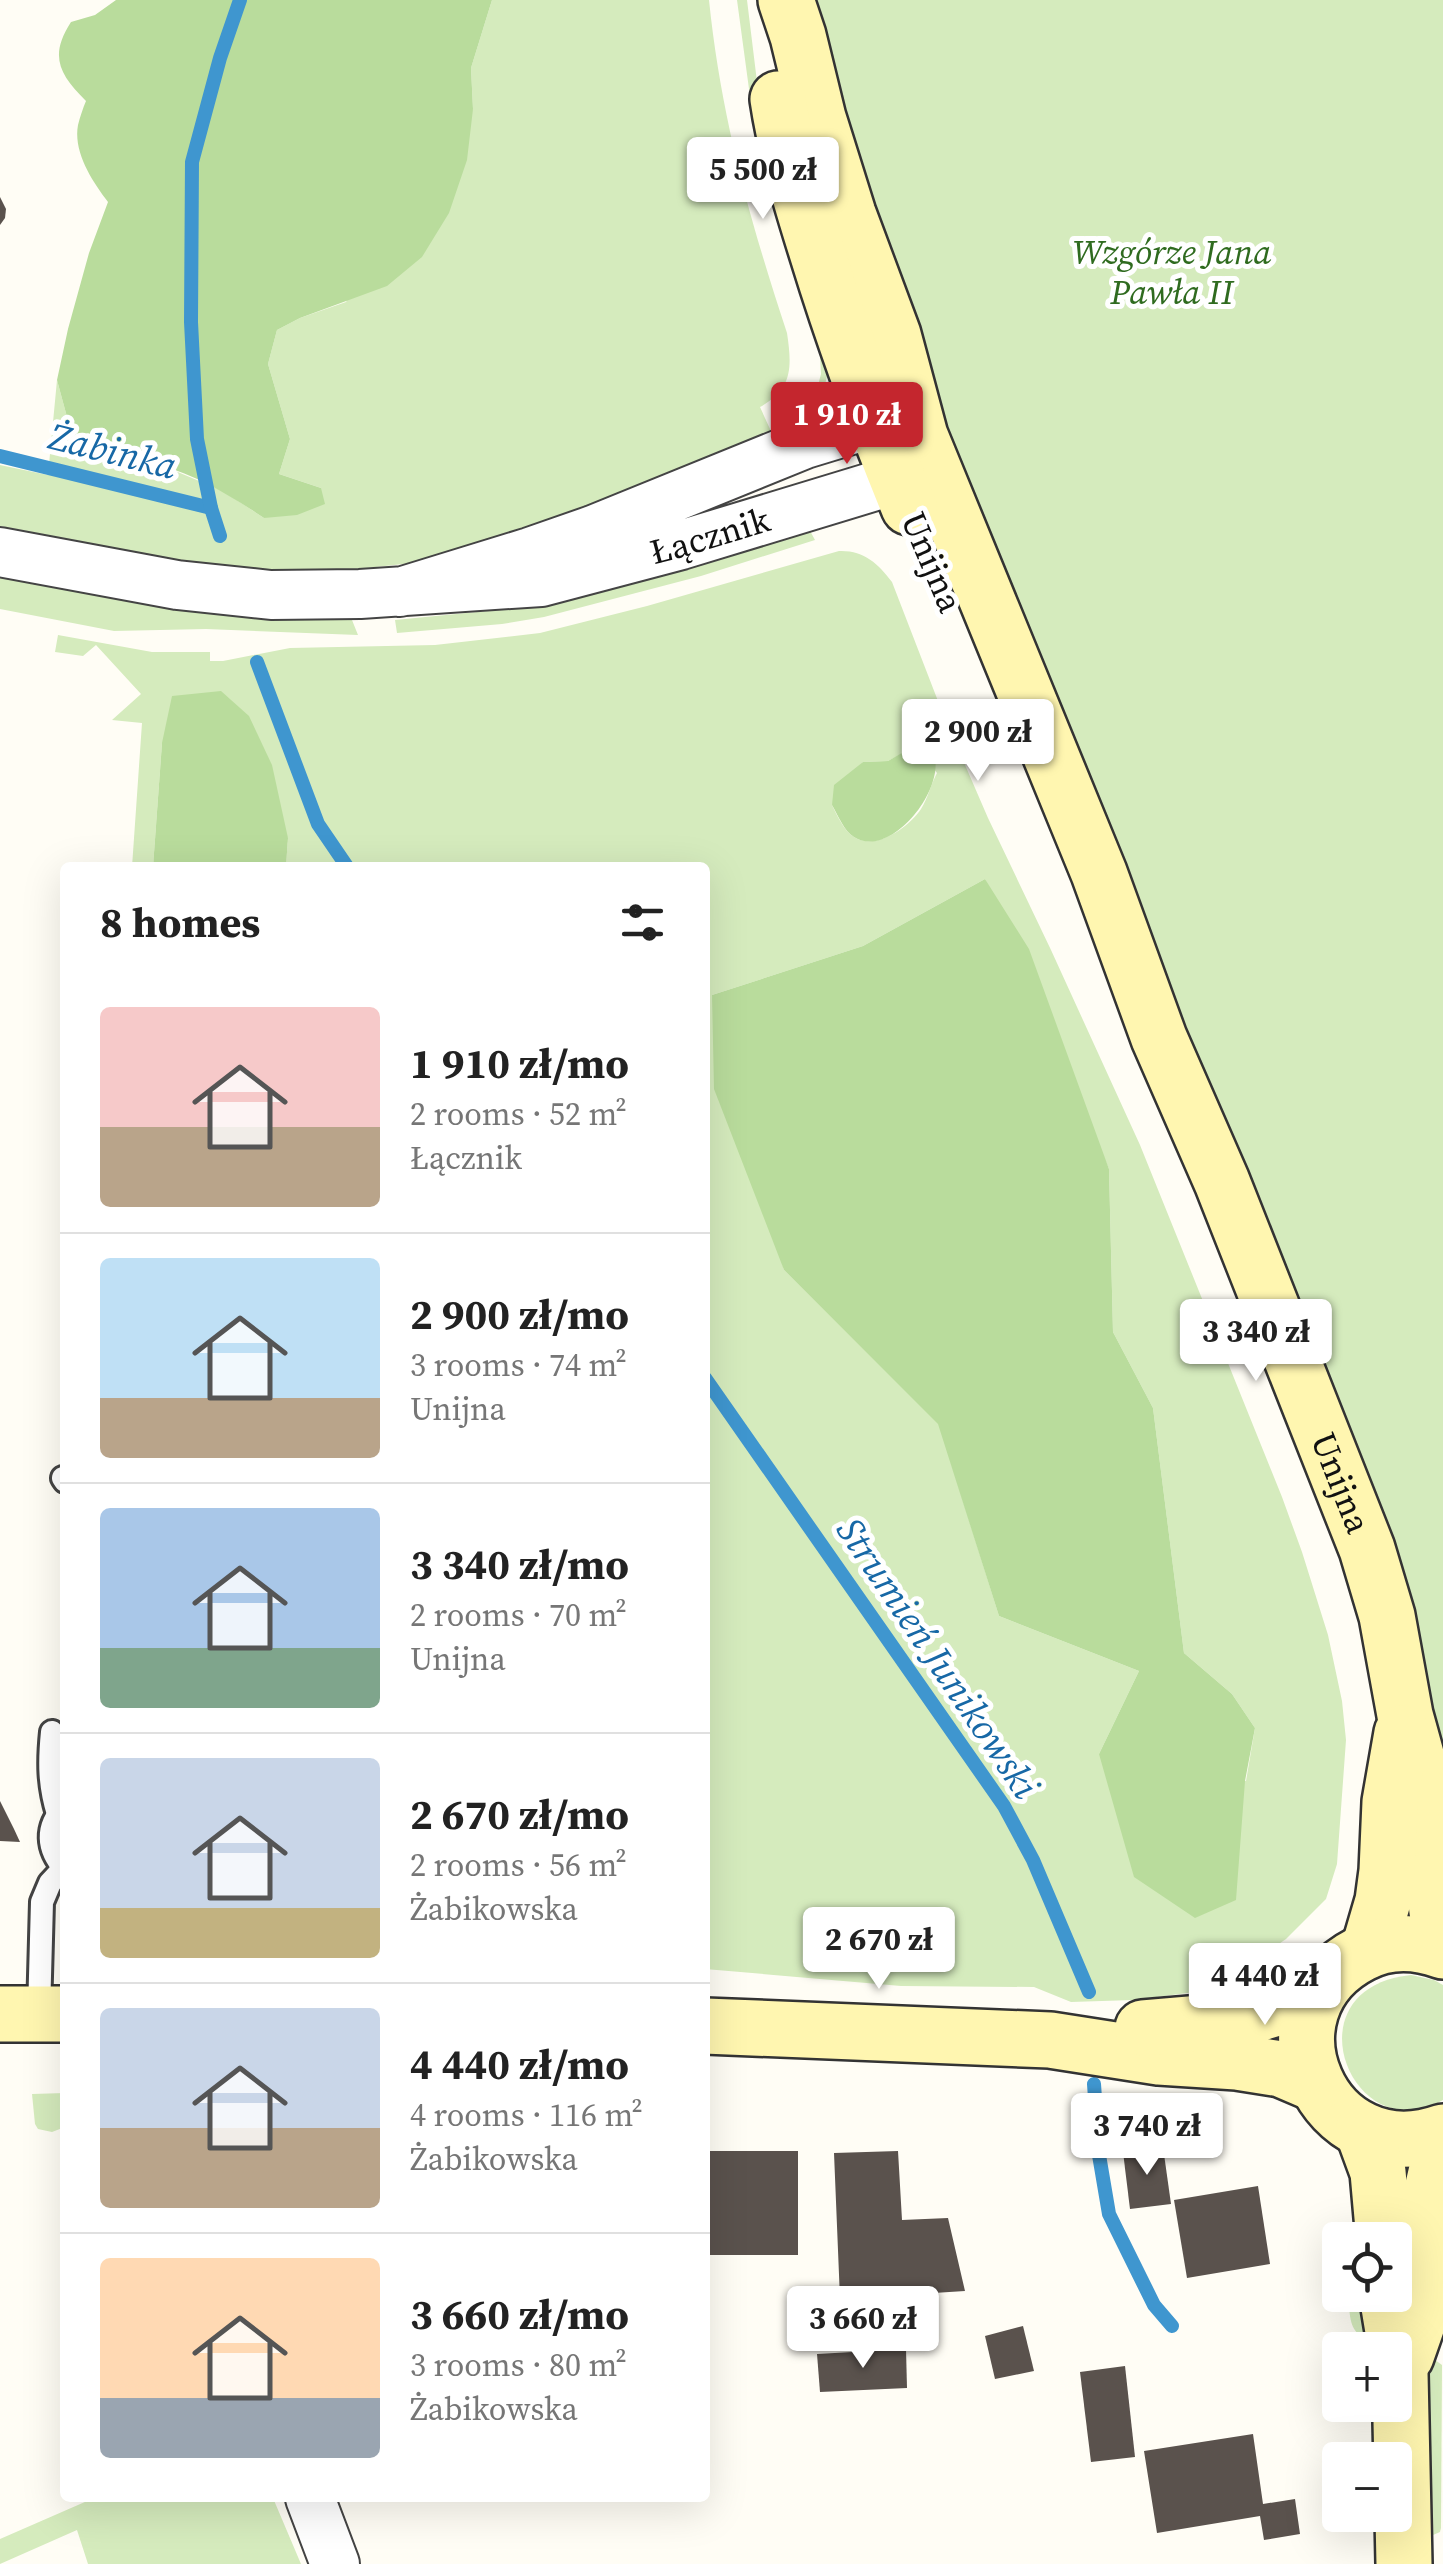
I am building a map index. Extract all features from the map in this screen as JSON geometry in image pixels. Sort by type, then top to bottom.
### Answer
[{"type":"street","name":"Unijna","points":[[767,0],[768,36],[781,120],[834,306],[1100,873],[1159,1038],[1222,1182],[1367,1549],[1388,1616],[1405,1715],[1429,1802],[1432,1872],[1443,1930]]},
{"type":"street","name":"Unijna","points":[[786,0],[848,214],[893,335],[897,446]]},
{"type":"street","name":"Łącznik","points":[[0,552],[177,585],[271,595],[400,592],[594,530],[805,444],[897,446]]},
{"type":"street","name":"Unijna","points":[[1369,1949],[1383,1902],[1390,1802],[1405,1715]]},
{"type":"street","points":[[1443,1951],[1424,1944],[1396,1943],[1369,1949],[1338,1969],[1325,1983],[1312,2006],[1307,2032],[1308,2059],[1316,2084],[1344,2119],[1363,2131],[1392,2140],[1423,2139],[1443,2132]]},
{"type":"street","points":[[1050,2040],[1236,2020],[1277,2008],[1325,1983]]},
{"type":"street","points":[[710,2026],[1050,2040],[1159,2057],[1266,2066],[1316,2084]]},
{"type":"street","points":[[1363,2131],[1378,2172],[1382,2222]]},
{"type":"street","points":[[1412,2339],[1421,2313],[1426,2216],[1443,2150]]},
{"type":"street","points":[[1401,2422],[1404,2564]]},
{"type":"street","points":[[312,2502],[335,2564]]},
{"type":"lane","points":[[60,1746],[52,1732],[48,1771],[60,1804]]},
{"type":"lane","points":[[60,1814],[49,1836],[60,1864]]},
{"type":"lane","points":[[35,2014],[42,1902],[50,1883],[60,1873]]},
{"type":"green space","points":[[116,0],[492,0],[471,68],[473,109],[467,160],[449,213],[422,257],[387,286],[277,330],[268,364],[290,439],[279,474],[321,488],[325,504],[297,515],[264,518],[188,475],[77,441],[67,417],[57,380],[89,253],[108,202],[81,156],[77,135],[86,101],[64,73],[60,45],[71,22],[95,15]]},
{"type":"green space","points":[[492,0],[709,0],[721,86],[739,168],[787,333],[788,376],[779,393],[760,407],[775,440],[439,560],[349,570],[216,567],[0,526],[0,465],[48,475],[57,380],[67,417],[109,454],[161,465],[223,491],[264,518],[321,488],[279,474],[290,439],[268,364],[277,330],[346,302],[473,109],[471,68]]},
{"type":"green space","points":[[737,0],[747,0],[758,90],[830,364],[823,393],[809,416],[810,399],[821,374],[819,338],[769,174],[749,89]]},
{"type":"green space","name":"Wzgórze Jana Pawła II","points":[[803,0],[1443,0],[1443,1786],[1329,1381],[920,367]]},
{"type":"green space","points":[[809,529],[815,540],[701,576],[544,617],[397,633],[395,620],[517,608]]},
{"type":"green space","points":[[839,551],[863,555],[892,582],[988,818],[1140,1145],[1282,1497],[1328,1635],[1346,1740],[1337,1864],[1326,1899],[1286,1939],[1211,1990],[1133,2000],[1071,2002],[1034,1987],[901,1986],[710,1969],[710,862],[286,862],[288,838],[162,743],[153,862],[132,862],[142,723],[112,720],[141,694],[96,645],[83,656],[55,652],[58,635],[152,652],[210,652],[210,661],[223,661],[290,648],[435,645],[540,633]],"holes":[[[917,745],[937,773],[921,809],[909,823],[882,839],[863,841],[854,837],[832,805],[863,762],[888,761]],[[985,879],[1109,1169],[1113,1332],[1153,1408],[1184,1653],[1232,1694],[1255,1728],[1246,1781],[1099,1754],[1139,1671],[999,1616],[939,1424],[784,1270],[712,995],[863,946]]]},
{"type":"green space","points":[[0,573],[271,618],[352,620],[358,635],[206,629],[114,631],[0,609]]},
{"type":"green space","points":[[221,691],[249,716],[272,765],[288,838],[286,862],[153,862],[162,743],[172,696]]},
{"type":"green space","points":[[917,744],[932,749],[936,764],[925,799],[900,829],[884,838],[869,842],[854,837],[832,805],[834,785],[863,762],[888,761]]},
{"type":"green space","points":[[985,879],[1029,949],[1109,1169],[1113,1332],[1153,1408],[1184,1653],[1232,1694],[1255,1728],[1245,1781],[1236,1900],[1195,1918],[1134,1877],[1099,1754],[1139,1671],[999,1616],[938,1424],[784,1270],[714,1089],[712,995],[863,946]]},
{"type":"green space","points":[[1411,1975],[1443,1985],[1443,2100],[1410,2110],[1382,2105],[1360,2087],[1346,2062],[1342,2034],[1350,2007],[1373,1986]]},
{"type":"green space","points":[[60,2093],[60,2129],[52,2132],[38,2129],[32,2094]]},
{"type":"green space","points":[[1368,2312],[1367,2332],[1357,2332],[1350,2313]]},
{"type":"green space","points":[[1431,2357],[1442,2365],[1441,2528],[1433,2535],[1429,2532]]},
{"type":"green space","points":[[85,2502],[275,2502],[301,2564],[88,2564],[77,2530],[0,2564],[0,2539]]},
{"type":"building","points":[[0,197],[6,209],[0,225]]},
{"type":"building","points":[[0,1801],[14,1829],[20,1842],[0,1841]]},
{"type":"building","points":[[1163,2147],[1171,2204],[1130,2209],[1123,2152]]},
{"type":"building","points":[[710,2151],[798,2151],[798,2255],[710,2255]]},
{"type":"building","points":[[898,2151],[902,2220],[948,2218],[965,2291],[840,2299],[834,2153]]},
{"type":"building","points":[[1258,2186],[1270,2264],[1187,2278],[1174,2200]]},
{"type":"building","points":[[1023,2326],[1034,2371],[995,2379],[985,2336]]},
{"type":"building","points":[[906,2349],[907,2388],[820,2392],[817,2354]]},
{"type":"building","points":[[1125,2366],[1135,2457],[1091,2462],[1080,2372]]},
{"type":"building","points":[[1253,2434],[1263,2504],[1295,2499],[1300,2534],[1264,2540],[1260,2516],[1157,2533],[1144,2451]]},
{"type":"waterway","name":"Strumień Junikowski","points":[[220,536],[197,439],[191,322],[192,162],[240,0]]},
{"type":"waterway","name":"Żabinka","points":[[0,456],[211,508]]},
{"type":"waterway","name":"Strumień Junikowski","points":[[257,662],[318,824],[344,862]]},
{"type":"waterway","name":"Strumień Junikowski","points":[[710,1385],[1004,1806],[1033,1860],[1089,1992]]},
{"type":"waterway","name":"Strumień Junikowski","points":[[1094,2084],[1099,2155],[1109,2214],[1154,2305],[1172,2326]]}]
